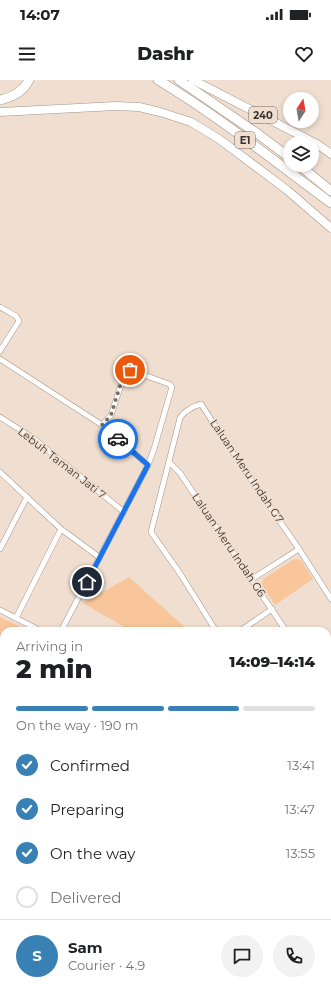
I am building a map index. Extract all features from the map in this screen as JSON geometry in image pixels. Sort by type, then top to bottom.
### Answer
[{"type":"highway","points":[[0,100],[18,94],[26,87],[29,80]]},
{"type":"highway","name":"E1","points":[[158,80],[229,128],[331,203]]},
{"type":"highway","name":"E1","points":[[179,80],[283,153]]},
{"type":"highway","points":[[308,172],[331,191]]},
{"type":"main road","name":"240","points":[[194,80],[317,144],[331,154]]},
{"type":"main road","points":[[0,112],[116,106],[139,107],[191,122],[219,139],[287,190],[331,228]]},
{"type":"street","points":[[0,307],[16,316],[19,321],[0,351]]},
{"type":"street","points":[[0,359],[102,425],[148,465]]},
{"type":"street","points":[[63,627],[148,465],[172,388],[171,385],[130,370],[126,370],[111,415],[102,425]]},
{"type":"street","name":"Laluan Meru Indah G7","points":[[169,462],[180,418],[195,406],[201,404],[331,599]]},
{"type":"street","name":"Lebuh Taman Jati 7","points":[[0,417],[33,438],[124,512]]},
{"type":"street","points":[[169,462],[151,532],[181,575],[214,627]]},
{"type":"street","name":"Laluan Meru Indah G6","points":[[169,462],[180,473],[283,627]]},
{"type":"street","points":[[0,472],[62,529],[99,557]]},
{"type":"street","points":[[0,549],[27,497]]},
{"type":"street","points":[[16,618],[62,529]]},
{"type":"street","points":[[252,579],[299,549]]},
{"type":"street","points":[[246,627],[272,609]]},
{"type":"street","points":[[0,610],[33,627]]},
{"type":"shaded area","points":[[294,559],[301,560],[313,579],[275,605],[262,585],[263,579]]},
{"type":"shaded area","points":[[129,577],[185,627],[124,627],[83,603]]},
{"type":"shaded area","points":[[0,617],[21,627],[0,627]]},
{"type":"way so far","points":[[118,439],[102,425],[111,415],[124,373],[126,370],[130,370]]},
{"type":"route","points":[[87,582],[148,465],[118,439]]}]
